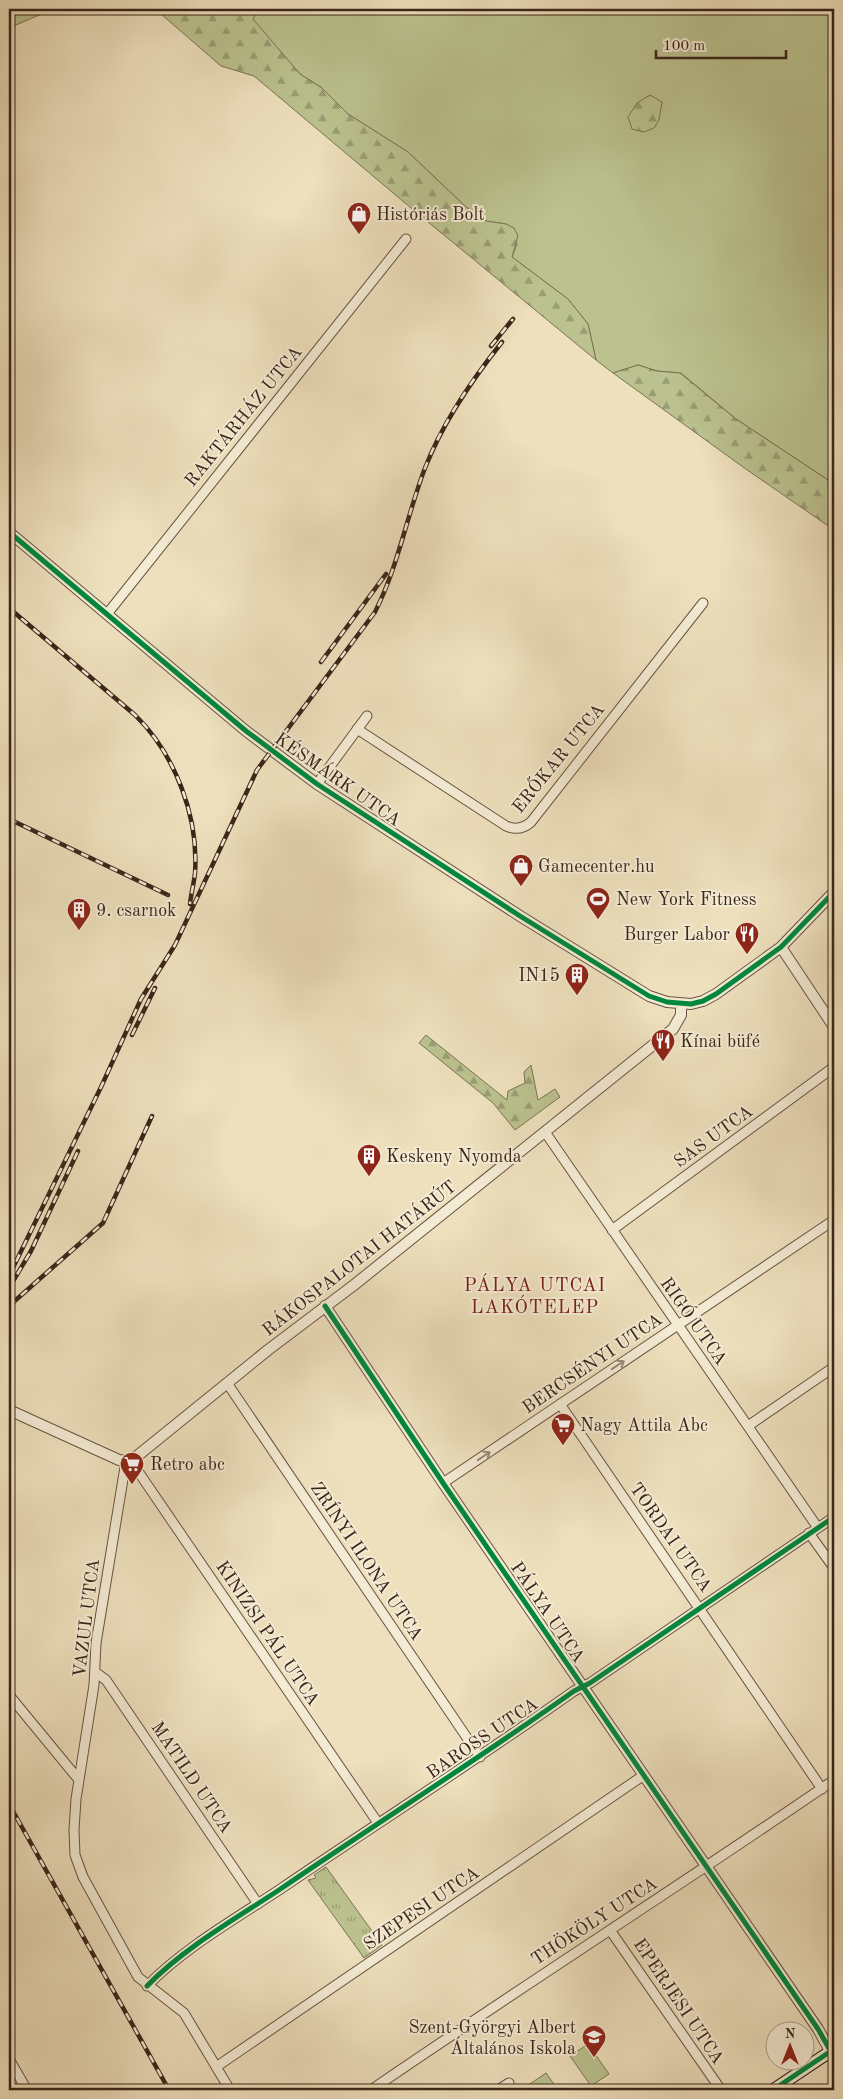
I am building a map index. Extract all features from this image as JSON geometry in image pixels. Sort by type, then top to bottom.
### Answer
[{"type":"main road","points":[[773,2090],[833,2052]]},
{"type":"street","name":"RAKTÁRHÁZ UTCA","points":[[106,614],[406,240]]},
{"type":"street","name":"KÉSMÁRK UTCA","points":[[9,532],[246,731],[317,784],[634,988],[667,1002],[681,1004]]},
{"type":"street","name":"ERŐKAR UTCA","points":[[357,728],[506,826],[515,829],[522,828],[531,822],[702,603]]},
{"type":"street","points":[[317,784],[367,716]]},
{"type":"street","points":[[681,1004],[702,1001],[716,994],[781,947],[834,892]]},
{"type":"street","points":[[781,947],[834,1027]]},
{"type":"street","name":"RÁKOSPALOTAI HATÁRÚT","points":[[128,1461],[324,1306],[354,1286],[673,1029],[681,1015],[681,1004]]},
{"type":"street","name":"SAS UTCA","points":[[612,1230],[834,1067]]},
{"type":"street","name":"RIGÓ UTCA","points":[[544,1132],[818,1528]]},
{"type":"street","name":"BERCSÉNYI UTCA","points":[[443,1484],[677,1324],[834,1220]]},
{"type":"street","name":"PÁLYA UTCA","points":[[324,1306],[443,1484],[833,2052]]},
{"type":"street","points":[[748,1426],[834,1367]]},
{"type":"street","name":"ZRÍNYI ILONA UTCA","points":[[227,1383],[480,1757]]},
{"type":"street","name":"TORDAI UTCA","points":[[560,1404],[822,1789]]},
{"type":"street","points":[[9,1410],[119,1460],[128,1461]]},
{"type":"street","name":"VAZUL UTCA","points":[[128,1461],[96,1643],[95,1672],[79,1780],[74,1846],[79,1867],[133,1968],[147,1986],[177,2006],[184,2013],[230,2090]]},
{"type":"street","name":"KINIZSI PÁL UTCA","points":[[128,1461],[378,1823]]},
{"type":"street","name":"BAROSS UTCA","points":[[147,1986],[170,1964],[834,1517]]},
{"type":"street","points":[[809,1533],[834,1568]]},
{"type":"street","name":"MATILD UTCA","points":[[95,1672],[106,1680],[258,1904]]},
{"type":"street","points":[[9,1695],[79,1780]]},
{"type":"street","name":"SZEPESI UTCA","points":[[216,2067],[644,1775]]},
{"type":"street","name":"THÖKÖLY UTCA","points":[[371,2090],[834,1780]]},
{"type":"street","name":"EPERJESI UTCA","points":[[610,1930],[721,2090]]},
{"type":"street","points":[[9,2059],[27,2090]]},
{"type":"street","points":[[498,2090],[509,2083]]},
{"type":"green space","points":[[9,9],[53,9],[9,28]]},
{"type":"green space","points":[[163,9],[259,9],[253,19],[300,74],[322,88],[348,114],[408,152],[466,207],[486,221],[506,224],[514,228],[518,236],[512,257],[568,299],[588,324],[596,360],[254,76],[221,66],[161,14]]},
{"type":"green space","points":[[259,9],[834,9],[834,484],[736,419],[681,373],[657,371],[638,365],[613,373],[596,360],[588,324],[568,299],[512,257],[517,244],[506,224],[486,221],[466,207],[408,152],[348,114],[322,88],[300,74],[252,19]]},
{"type":"green space","points":[[650,95],[662,102],[659,120],[654,128],[644,132],[632,129],[628,117],[637,103]]},
{"type":"green space","points":[[638,365],[657,371],[680,373],[736,419],[834,484],[834,530],[613,373]]},
{"type":"green space","points":[[426,1035],[507,1100],[508,1091],[525,1083],[524,1072],[531,1065],[538,1100],[555,1089],[560,1097],[515,1130],[493,1103],[419,1043]]},
{"type":"green space","points":[[326,1867],[382,1945],[364,1958],[308,1880],[316,1878],[314,1875]]},
{"type":"green space","points":[[588,2044],[609,2074],[591,2086],[570,2056]]},
{"type":"green space","points":[[546,2073],[558,2090],[521,2090]]},
{"type":"railway","points":[[491,346],[513,319]]},
{"type":"railway","points":[[9,1276],[102,1085],[141,999],[175,945],[257,770],[375,612],[390,577],[432,451],[459,402],[502,342]]},
{"type":"railway","points":[[321,662],[386,574]]},
{"type":"railway","points":[[9,608],[135,715],[162,748],[182,788],[193,830],[195,873],[190,904]]},
{"type":"railway","points":[[9,819],[168,895]]},
{"type":"railway","points":[[132,1035],[155,988]]},
{"type":"railway","points":[[9,1306],[103,1223],[152,1116]]},
{"type":"railway","points":[[9,1288],[31,1251],[78,1151]]},
{"type":"railway","points":[[9,1804],[169,2090]]},
{"type":"cycle path","points":[[9,532],[246,731],[317,784],[520,916],[649,996],[667,1002],[691,1004],[703,1001],[716,994],[781,947],[834,892]]},
{"type":"cycle path","points":[[325,1306],[443,1483],[818,2029],[834,2057]]},
{"type":"cycle path","points":[[147,1986],[177,1959],[210,1935],[464,1767],[574,1691],[590,1683],[834,1517]]},
{"type":"cycle path","points":[[773,2090],[834,2049]]},
{"type":"place","name":"Históriás Bolt","points":[[359,235]]},
{"type":"place","name":"Gamecenter.hu","points":[[521,887]]},
{"type":"place","name":"New York Fitness","points":[[598,920]]},
{"type":"place","name":"9. csarnok","points":[[79,931]]},
{"type":"place","name":"Burger Labor","points":[[747,955]]},
{"type":"place","name":"IN15","points":[[577,996]]},
{"type":"place","name":"Kínai büfé","points":[[663,1062]]},
{"type":"place","name":"Keskeny Nyomda","points":[[369,1177]]},
{"type":"place","name":"Nagy Attila Abc","points":[[563,1446]]},
{"type":"place","name":"Retro abc","points":[[132,1485]]},
{"type":"place","name":"Szent-Györgyi Albert Általános Iskola","points":[[594,2058]]},
{"type":"district","name":"PÁLYA UTCAI LAKÓTELEP","points":[[535,1295]]}]
